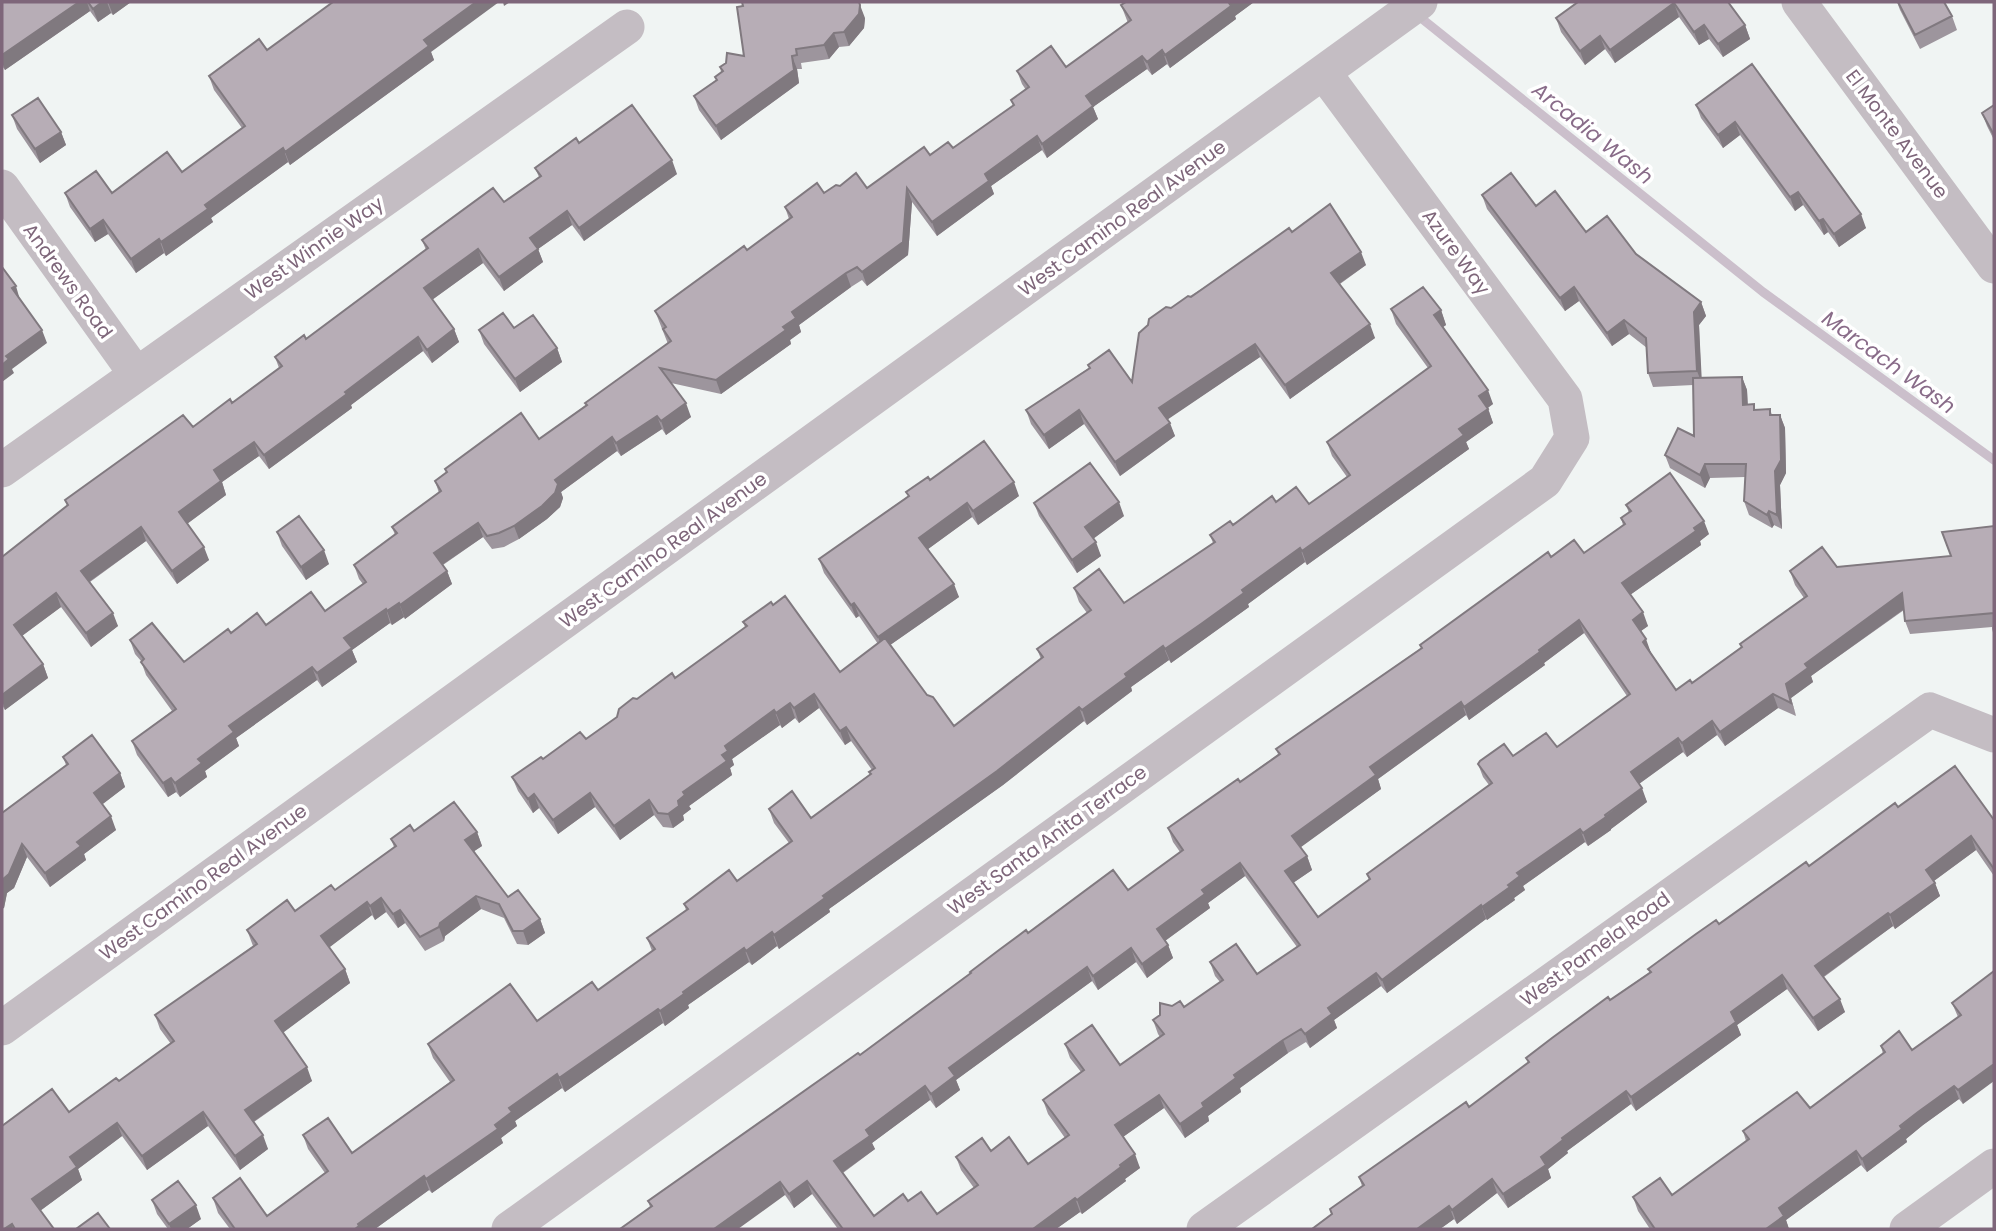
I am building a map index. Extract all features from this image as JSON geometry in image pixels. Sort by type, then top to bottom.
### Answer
[{"type":"street","name":"El Monte Avenue","points":[[1799,2],[1994,266]]},
{"type":"street","name":"West Camino Real Avenue","points":[[2,1028],[1407,11]]},
{"type":"street","name":"West Winnie Way","points":[[2,470],[627,27]]},
{"type":"street","name":"Azure Way","points":[[1324,73],[1564,399],[1572,438]]},
{"type":"street","name":"Andrews Road","points":[[2,187],[136,374]]},
{"type":"street","name":"West Santa Anita Terrace","points":[[509,1229],[1545,481],[1572,438]]},
{"type":"street","name":"West Pamela Road","points":[[1204,1229],[1930,709],[1994,735]]},
{"type":"street","points":[[1907,1229],[1994,1166]]},
{"type":"building","points":[[2,2],[79,2],[2,55]]},
{"type":"building","points":[[88,2],[102,2],[93,9]]},
{"type":"building","points":[[333,2],[476,2],[424,40],[429,46],[285,152],[283,148],[205,205],[208,209],[161,242],[159,239],[131,259],[103,220],[90,229],[65,193],[96,171],[112,193],[167,152],[182,172],[245,126],[209,76],[259,39],[267,50]]},
{"type":"building","points":[[742,2],[859,2],[860,5],[859,14],[844,32],[834,33],[824,45],[796,49],[797,55],[792,56],[794,70],[716,126],[694,96],[717,80],[715,77],[723,71],[720,67],[726,63],[727,53],[744,56],[737,7],[743,6]]},
{"type":"building","points":[[1126,2],[1231,2],[1231,6],[1165,55],[1162,50],[1147,62],[1142,56],[1086,96],[1093,106],[1042,144],[1037,136],[985,174],[989,181],[932,222],[907,188],[903,242],[862,272],[857,267],[846,273],[792,312],[796,318],[783,327],[786,330],[716,380],[660,368],[686,403],[661,421],[657,416],[616,443],[612,437],[555,480],[558,484],[555,493],[514,526],[487,536],[478,523],[434,553],[447,571],[400,605],[399,603],[387,611],[386,609],[344,638],[352,648],[317,673],[312,667],[229,726],[234,732],[198,759],[202,763],[175,783],[171,778],[163,783],[132,741],[176,709],[141,662],[144,659],[130,640],[152,623],[184,662],[228,629],[231,633],[257,613],[266,625],[311,592],[325,611],[366,582],[354,565],[397,533],[392,527],[441,491],[435,481],[447,472],[445,469],[521,413],[539,439],[671,341],[663,329],[666,327],[655,311],[744,246],[747,250],[792,217],[785,207],[817,183],[824,193],[836,185],[840,186],[856,173],[867,188],[924,147],[930,155],[948,142],[953,148],[1014,105],[1011,100],[1029,87],[1017,71],[1051,46],[1066,67],[1131,20],[1121,5]]},
{"type":"building","points":[[1578,2],[1728,2],[1745,25],[1718,44],[1704,25],[1694,32],[1674,3],[1610,50],[1600,36],[1580,51],[1556,18]]},
{"type":"building","points":[[1898,2],[1944,2],[1952,16],[1915,35]]},
{"type":"building","points":[[1752,64],[1861,214],[1834,234],[1823,219],[1819,221],[1798,192],[1790,197],[1735,122],[1718,135],[1696,105]]},
{"type":"building","points":[[38,98],[61,132],[35,149],[12,115]]},
{"type":"building","points":[[632,105],[672,160],[579,228],[567,211],[530,238],[538,249],[499,277],[478,249],[424,288],[454,329],[427,350],[418,337],[264,455],[254,442],[214,470],[221,481],[179,512],[204,547],[172,571],[141,527],[81,571],[113,613],[86,633],[56,593],[14,625],[43,664],[2,695],[2,557],[68,505],[65,500],[183,415],[193,427],[230,399],[232,403],[282,366],[275,357],[304,335],[306,339],[428,248],[422,240],[493,188],[504,202],[541,176],[535,168],[576,138],[579,143]]},
{"type":"building","points":[[1994,105],[1994,135],[1982,113]]},
{"type":"building","points":[[1511,173],[1536,206],[1555,191],[1586,232],[1607,216],[1636,254],[1701,302],[1694,312],[1697,371],[1648,373],[1646,338],[1624,320],[1607,333],[1574,287],[1560,298],[1482,195]]},
{"type":"building","points":[[1330,204],[1361,252],[1331,273],[1370,324],[1285,385],[1255,344],[1159,408],[1170,423],[1115,462],[1079,410],[1044,435],[1026,410],[1090,368],[1088,365],[1109,350],[1132,382],[1139,333],[1148,325],[1149,319],[1166,307],[1171,308],[1188,296],[1191,297],[1289,228],[1292,232]]},
{"type":"building","points":[[2,267],[16,286],[12,288],[42,330],[6,356],[9,359],[2,365]]},
{"type":"building","points":[[1423,287],[1441,310],[1434,315],[1488,390],[1479,396],[1488,409],[1459,429],[1464,435],[1302,551],[1300,548],[1201,624],[1165,649],[1163,646],[1125,674],[1127,677],[1082,710],[1079,707],[997,771],[823,896],[825,898],[774,935],[772,932],[746,951],[744,948],[660,1011],[658,1009],[559,1078],[557,1074],[509,1108],[512,1112],[495,1125],[498,1129],[426,1179],[424,1176],[358,1224],[355,1229],[235,1229],[213,1198],[240,1178],[267,1216],[328,1171],[303,1135],[328,1118],[352,1153],[454,1080],[428,1044],[510,984],[537,1021],[592,982],[598,990],[655,949],[647,938],[688,909],[684,904],[729,870],[737,881],[792,841],[769,809],[792,791],[811,818],[871,774],[869,772],[875,768],[846,727],[840,731],[814,694],[794,708],[790,703],[776,713],[774,710],[725,746],[728,751],[722,755],[727,761],[683,792],[685,795],[678,801],[679,806],[668,814],[658,813],[649,800],[614,826],[590,793],[553,820],[534,794],[528,799],[512,777],[580,732],[586,739],[617,717],[619,709],[633,698],[637,699],[672,673],[675,678],[747,626],[743,622],[771,602],[773,605],[785,596],[840,672],[885,638],[927,695],[933,697],[954,726],[1043,657],[1037,649],[1091,610],[1074,588],[1099,569],[1124,603],[1215,542],[1210,535],[1230,521],[1233,525],[1272,496],[1276,502],[1296,487],[1309,504],[1350,475],[1327,442],[1431,366],[1391,309]]},
{"type":"building","points":[[503,313],[514,328],[533,315],[557,348],[515,379],[479,330]]},
{"type":"building","points":[[1742,377],[1743,405],[1754,404],[1754,410],[1770,409],[1770,415],[1780,415],[1781,460],[1775,471],[1777,515],[1769,511],[1767,515],[1744,501],[1746,464],[1705,464],[1700,475],[1665,455],[1678,428],[1694,436],[1693,378]]},
{"type":"building","points":[[984,441],[1014,482],[973,511],[967,503],[919,538],[954,584],[878,637],[854,603],[851,605],[819,559],[909,496],[906,492],[928,477],[930,480]]},
{"type":"building","points":[[1090,463],[1119,502],[1085,527],[1096,542],[1072,560],[1034,503]]},
{"type":"building","points":[[1670,473],[1704,521],[1694,528],[1696,531],[1622,583],[1643,612],[1633,620],[1646,639],[1643,642],[1676,690],[1690,680],[1692,683],[1742,647],[1740,644],[1807,596],[1790,571],[1822,547],[1837,567],[1951,556],[1942,532],[1994,526],[1994,613],[1905,621],[1902,593],[1805,664],[1808,668],[1786,684],[1791,703],[1773,694],[1720,732],[1712,721],[1682,743],[1678,738],[1631,772],[1642,788],[1605,815],[1606,817],[1583,833],[1580,829],[1517,873],[1520,876],[1508,885],[1510,887],[1482,907],[1481,905],[1382,980],[1376,973],[1328,1008],[1332,1014],[1305,1034],[1301,1029],[1234,1075],[1236,1078],[1202,1103],[1204,1107],[1180,1124],[1159,1095],[1115,1125],[1135,1154],[1077,1200],[1075,1198],[1033,1229],[843,1229],[807,1181],[789,1194],[780,1182],[714,1229],[620,1229],[652,1206],[648,1201],[858,1053],[860,1055],[1026,930],[1028,933],[1113,870],[1128,890],[1183,850],[1168,828],[1238,779],[1240,782],[1280,754],[1276,749],[1422,648],[1420,645],[1548,552],[1551,557],[1574,540],[1584,553],[1625,524],[1621,518],[1631,511],[1626,505]],"holes":[[[1579,620],[1630,694],[1557,747],[1546,733],[1513,756],[1504,744],[1480,761],[1478,764],[1492,783],[1367,874],[1370,879],[1318,917],[1285,871],[1307,856],[1292,836],[1376,775],[1370,767],[1461,702],[1464,707]],[[1240,863],[1300,945],[1257,974],[1236,944],[1210,962],[1223,980],[1184,1007],[1180,1001],[1172,1006],[1160,1003],[1160,1015],[1153,1020],[1164,1034],[1120,1065],[1092,1025],[1065,1044],[1084,1070],[1043,1100],[1069,1135],[1028,1164],[1009,1137],[991,1151],[982,1138],[956,1157],[978,1185],[937,1214],[921,1192],[908,1201],[903,1194],[874,1216],[834,1161],[870,1136],[866,1130],[925,1086],[931,1094],[955,1076],[949,1068],[1087,967],[1093,976],[1131,948],[1142,964],[1168,945],[1157,929],[1205,894],[1202,890]]]},
{"type":"building","points":[[299,516],[324,550],[301,567],[277,532]]},
{"type":"building","points":[[92,735],[120,773],[94,793],[111,816],[77,842],[81,846],[45,873],[22,844],[9,874],[2,880],[2,813],[68,764],[63,757]]},
{"type":"building","points":[[1955,766],[1994,820],[1994,869],[1971,836],[1926,870],[1935,883],[1815,966],[1840,999],[1813,1018],[1782,975],[1731,1012],[1736,1022],[1631,1097],[1626,1091],[1562,1138],[1563,1140],[1541,1157],[1546,1165],[1503,1194],[1492,1179],[1452,1210],[1449,1206],[1417,1229],[1312,1229],[1332,1214],[1330,1209],[1364,1185],[1359,1177],[1466,1102],[1469,1107],[1529,1062],[1526,1058],[1608,997],[1610,1000],[1651,972],[1648,969],[1716,920],[1719,924],[1806,862],[1809,866],[1895,803],[1898,807]]},
{"type":"building","points":[[454,802],[477,832],[465,840],[508,897],[518,890],[540,919],[523,931],[513,931],[499,904],[476,896],[440,923],[439,927],[420,937],[400,910],[393,914],[381,898],[370,906],[367,902],[321,936],[345,969],[275,1021],[307,1067],[245,1110],[263,1135],[235,1156],[203,1112],[142,1156],[117,1123],[70,1157],[77,1167],[32,1199],[54,1229],[15,1229],[12,1224],[2,1229],[2,1126],[52,1089],[69,1112],[116,1078],[119,1081],[174,1041],[155,1015],[257,944],[247,930],[287,900],[295,911],[331,885],[335,890],[396,846],[391,839],[410,825],[414,831]]},
{"type":"building","points":[[1994,971],[1994,1064],[1958,1090],[1954,1086],[1900,1126],[1902,1129],[1862,1159],[1856,1151],[1779,1208],[1784,1216],[1766,1229],[1655,1229],[1633,1197],[1660,1178],[1672,1195],[1749,1139],[1743,1131],[1797,1092],[1810,1108],[1885,1052],[1881,1046],[1899,1031],[1912,1050],[1961,1015],[1952,1003]]},
{"type":"building","points":[[178,1181],[196,1205],[169,1224],[152,1200]]},
{"type":"building","points":[[98,1213],[110,1229],[76,1229]]},
{"type":"waterway","name":"Arcadia Wash","points":[[1416,14],[1763,292],[1994,460]]},
{"type":"water label","name":"Marcach Wash","points":[[1889,362]]}]
